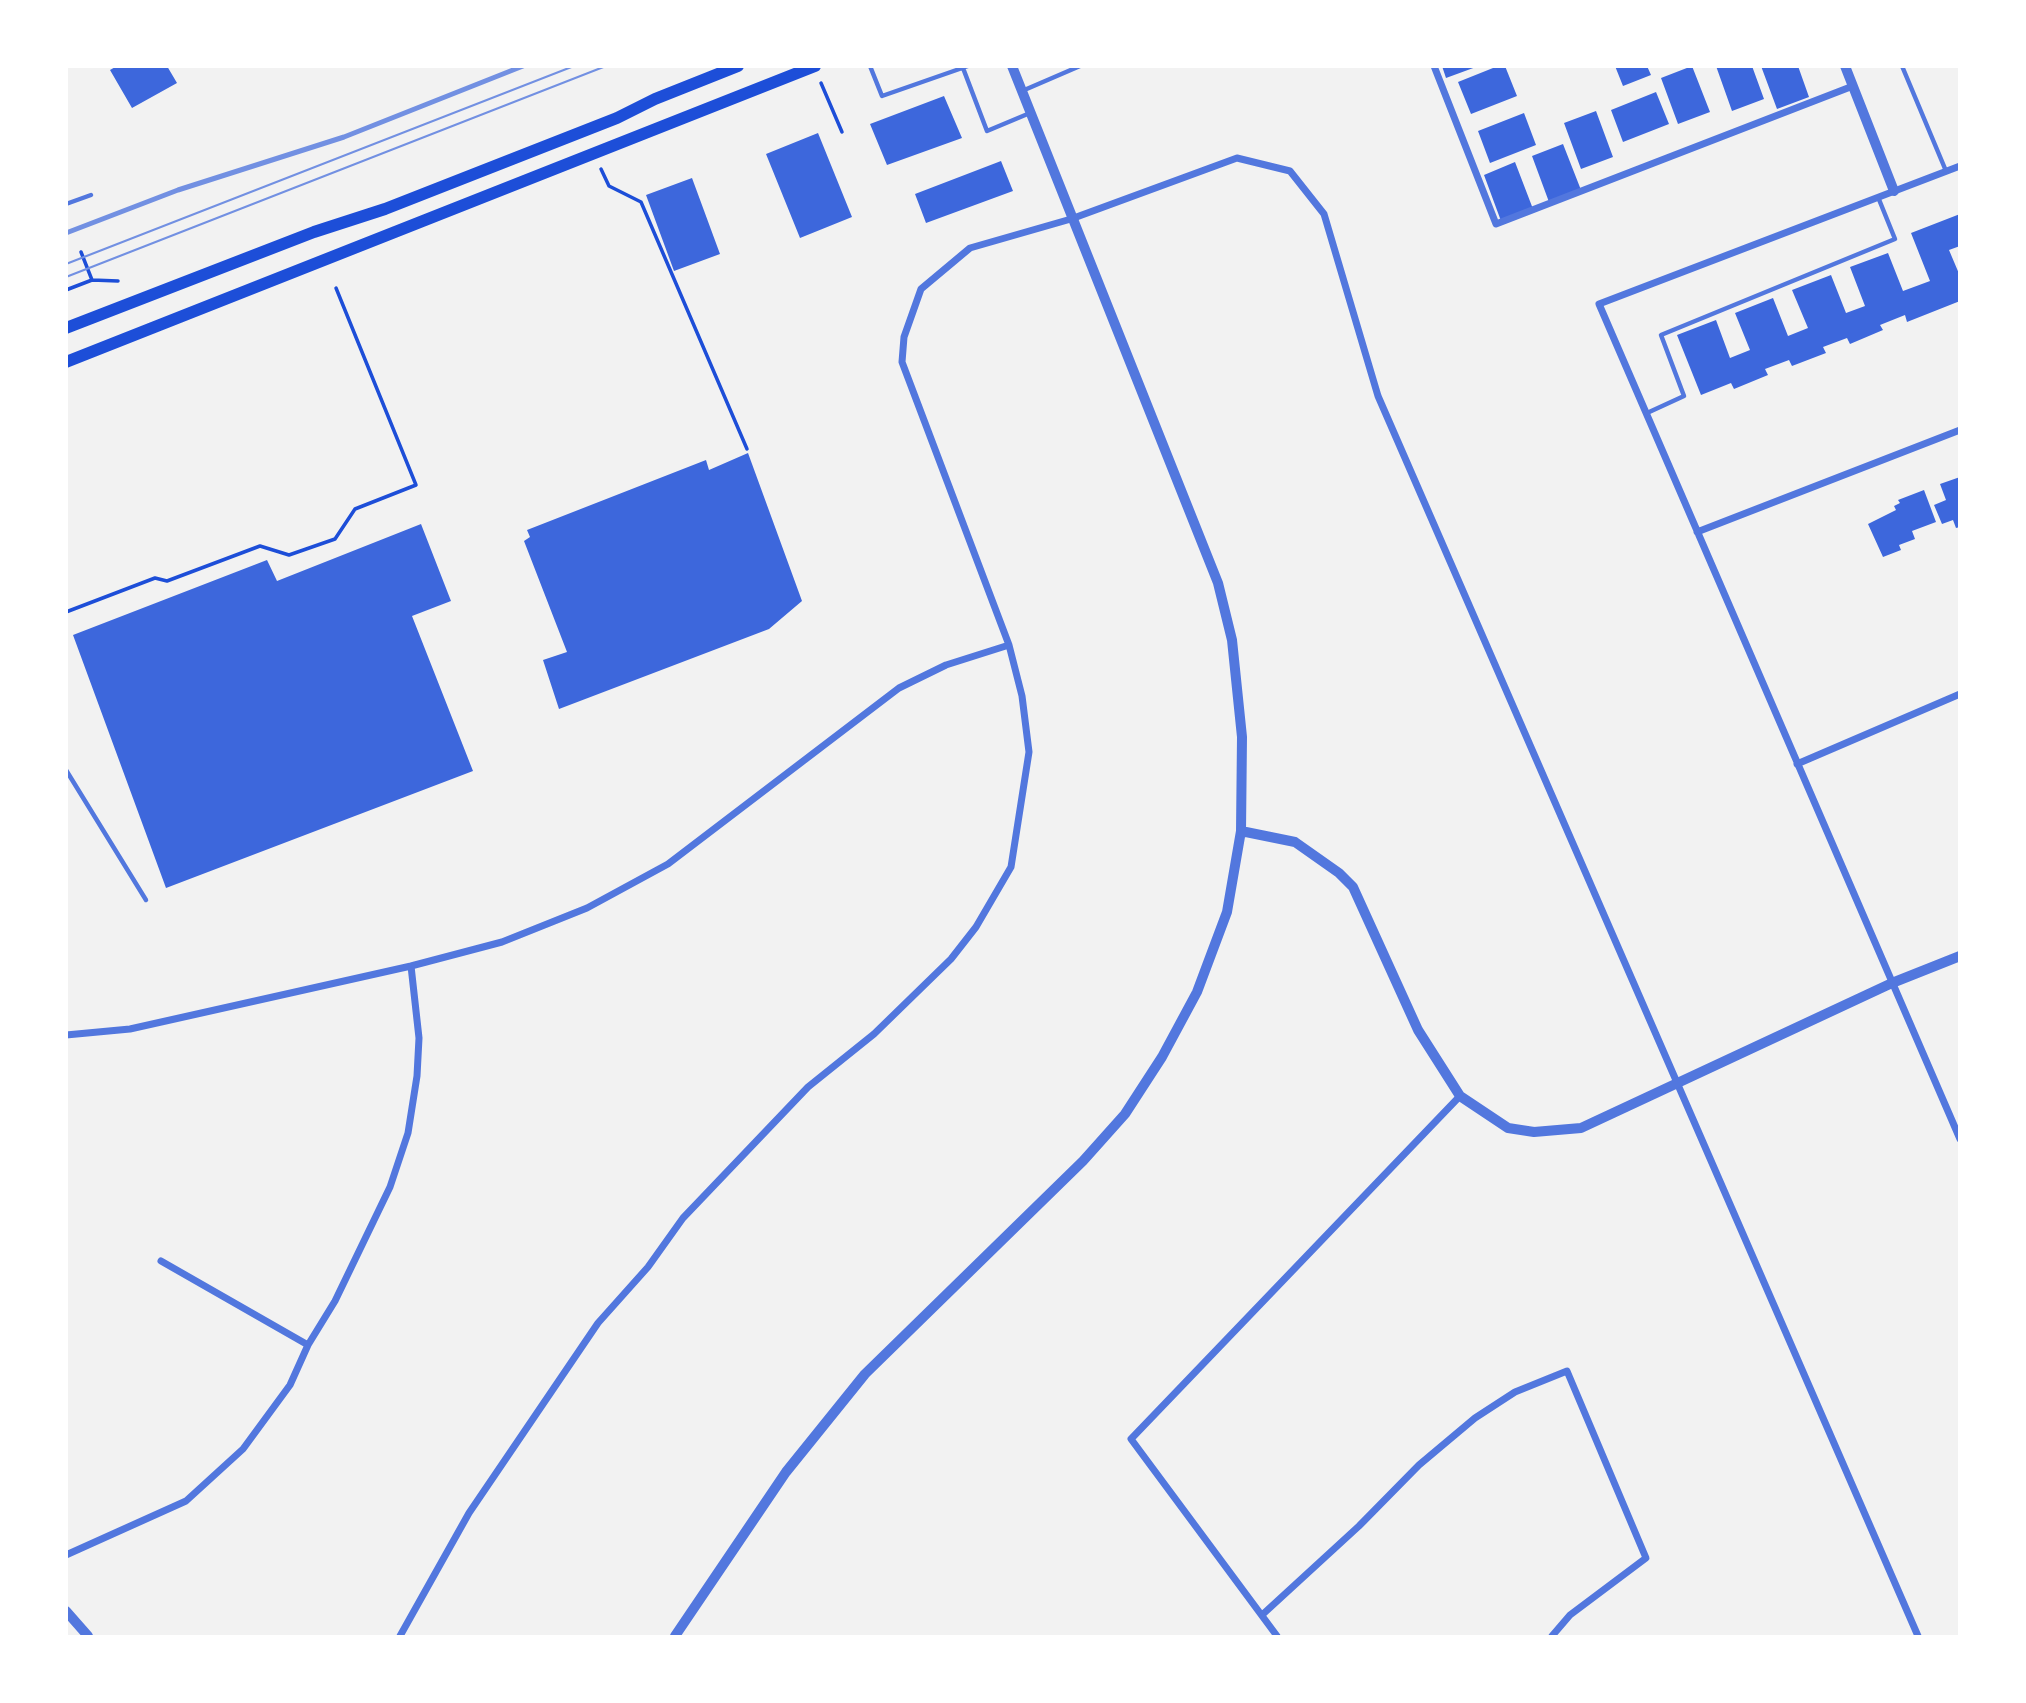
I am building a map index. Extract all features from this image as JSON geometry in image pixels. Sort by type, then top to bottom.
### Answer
[{"type":"main road","points":[[66,328],[314,232],[385,209],[617,118],[655,99],[738,66]]},
{"type":"main road","points":[[66,362],[814,66]]},
{"type":"street","points":[[675,1636],[786,1472],[865,1374],[1083,1161],[1125,1114],[1162,1057],[1197,992],[1227,912],[1241,831],[1240,698],[1232,640],[1218,583],[1012,66]]},
{"type":"street","points":[[1434,66],[1496,224],[1853,86]]},
{"type":"street","points":[[1846,66],[1894,191]]},
{"type":"street","points":[[400,1636],[469,1513],[598,1323],[648,1267],[683,1218],[798,1097],[874,1034],[951,959],[976,927],[1011,867],[1029,752],[1022,695],[1009,645],[902,362],[904,337],[921,289],[970,247],[1071,219],[1237,158],[1290,171],[1324,214],[1378,396],[1918,1636]]},
{"type":"street","points":[[1959,166],[1599,304],[1959,1139]]},
{"type":"street","points":[[1697,532],[1959,430]]},
{"type":"street","points":[[66,1035],[130,1029],[411,966],[502,942],[630,886],[725,822],[872,706],[899,688],[946,665],[1009,645]]},
{"type":"street","points":[[1797,764],[1959,694]]},
{"type":"street","points":[[1241,831],[1295,842],[1339,873],[1353,887],[1418,1030],[1460,1096],[1508,1128],[1561,1131],[1581,1128],[1677,1086],[1892,983],[1959,956]]},
{"type":"street","points":[[66,1555],[186,1501],[210,1482],[265,1424],[290,1385],[308,1345],[335,1301],[390,1187],[408,1133],[418,1076],[419,1038],[411,966]]},
{"type":"street","points":[[1277,1636],[1131,1439],[1460,1096]]},
{"type":"street","points":[[161,1261],[308,1345]]},
{"type":"street","points":[[1262,1615],[1359,1526],[1419,1465],[1475,1418],[1515,1392],[1567,1371],[1646,1558],[1570,1615],[1552,1636]]},
{"type":"street","points":[[66,1611],[88,1636]]},
{"type":"lane","points":[[870,66],[882,96],[965,67],[987,131],[1030,113]]},
{"type":"lane","points":[[1021,91],[1080,66]]},
{"type":"lane","points":[[1902,66],[1946,171]]},
{"type":"lane","points":[[66,204],[92,195]]},
{"type":"lane","points":[[1646,414],[1684,396],[1661,335],[1895,239],[1878,197]]},
{"type":"lane","points":[[66,770],[146,900]]},
{"type":"path","points":[[821,83],[842,132]]},
{"type":"path","points":[[601,169],[609,186],[641,202],[747,449]]},
{"type":"path","points":[[80,252],[92,280]]},
{"type":"path","points":[[66,290],[92,280],[118,281]]},
{"type":"path","points":[[66,612],[155,578],[167,581],[260,546],[289,555],[335,539],[355,509],[416,485],[336,288]]},
{"type":"building","points":[[117,66],[167,66],[177,83],[132,108],[110,70]]},
{"type":"building","points":[[1442,66],[1476,66],[1476,67],[1446,78]]},
{"type":"building","points":[[1498,66],[1505,66],[1517,96],[1471,114],[1458,82]]},
{"type":"building","points":[[1615,66],[1647,66],[1651,75],[1623,86]]},
{"type":"building","points":[[1692,66],[1710,112],[1678,124],[1661,78]]},
{"type":"building","points":[[1716,66],[1752,66],[1764,99],[1732,111]]},
{"type":"building","points":[[1761,66],[1798,66],[1809,97],[1777,109]]},
{"type":"building","points":[[1656,92],[1669,124],[1623,142],[1611,110]]},
{"type":"building","points":[[944,96],[962,138],[887,165],[870,124]]},
{"type":"building","points":[[1596,111],[1613,157],[1581,169],[1564,123]]},
{"type":"building","points":[[1524,113],[1536,145],[1490,163],[1478,131]]},
{"type":"building","points":[[818,133],[852,217],[800,238],[766,154]]},
{"type":"building","points":[[1563,144],[1581,190],[1549,202],[1532,156]]},
{"type":"building","points":[[1001,161],[1013,191],[926,223],[915,194]]},
{"type":"building","points":[[1515,162],[1533,209],[1501,221],[1484,175]]},
{"type":"building","points":[[692,178],[720,254],[674,271],[646,195]]},
{"type":"building","points":[[1960,214],[1960,246],[1949,250],[1960,276],[1960,301],[1907,322],[1905,315],[1880,325],[1883,330],[1850,344],[1847,338],[1823,347],[1826,353],[1792,366],[1789,360],[1765,369],[1768,375],[1734,389],[1731,383],[1701,395],[1677,335],[1716,320],[1730,358],[1750,350],[1735,313],[1773,298],[1788,336],[1808,328],[1792,290],[1831,275],[1846,313],[1865,306],[1850,267],[1888,253],[1903,291],[1930,281],[1911,233]]},
{"type":"building","points":[[748,453],[802,601],[769,629],[559,709],[543,660],[567,652],[524,541],[530,537],[527,530],[706,460],[709,470]]},
{"type":"building","points":[[1960,477],[1960,527],[1956,528],[1953,520],[1942,524],[1934,505],[1946,500],[1940,484]]},
{"type":"building","points":[[1924,490],[1936,522],[1912,531],[1915,539],[1899,545],[1901,550],[1883,557],[1868,524],[1896,510],[1894,506],[1900,503],[1898,500]]},
{"type":"building","points":[[421,524],[451,601],[412,616],[473,771],[166,888],[73,635],[267,560],[277,581]]},
{"type":"tram line","points":[[66,264],[574,66]]},
{"type":"tram line","points":[[66,277],[606,66]]},
{"type":"railway","points":[[66,233],[178,190],[344,137],[523,66]]}]
